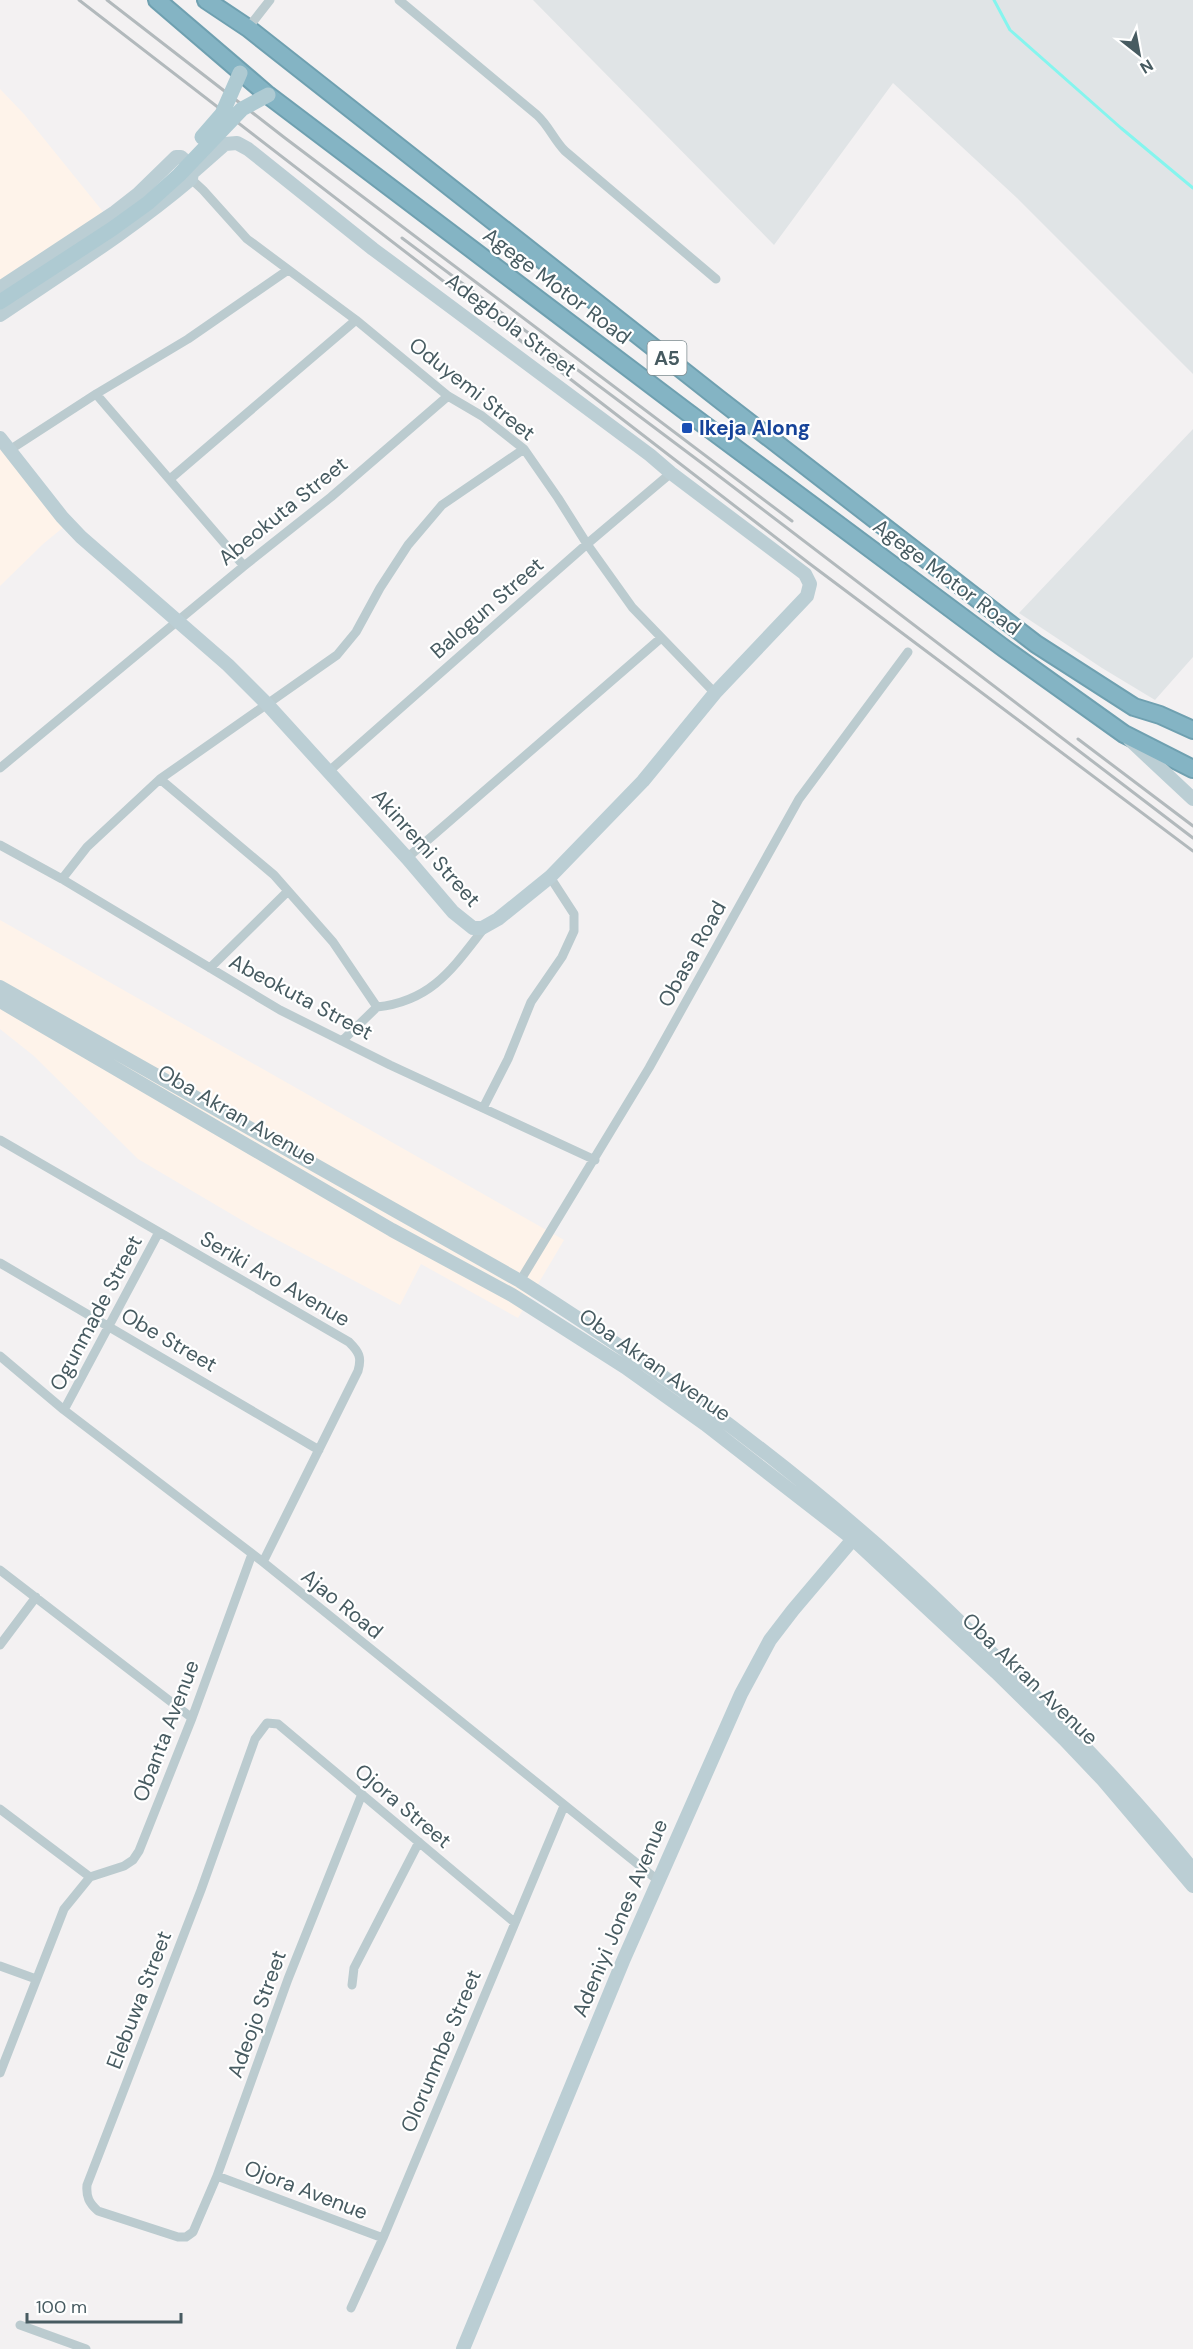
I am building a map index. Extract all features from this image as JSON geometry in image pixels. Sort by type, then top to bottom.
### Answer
[{"type":"highway","name":"Agege Motor Road","points":[[157,0],[268,95],[995,642],[1124,734]]},
{"type":"highway","name":"Agege Motor Road","points":[[206,0],[248,28],[709,392],[1036,644],[1134,707],[1160,715],[1193,730]]},
{"type":"highway","name":"A5","points":[[1124,734],[1193,769]]},
{"type":"main road","points":[[0,292],[105,224],[140,197],[222,114],[240,73]]},
{"type":"main road","points":[[0,302],[112,230],[148,203],[179,175],[242,109],[268,95]]},
{"type":"street","points":[[399,0],[537,115],[547,124],[565,151],[716,279]]},
{"type":"street","points":[[248,28],[267,1]]},
{"type":"street","name":"Adegbola Street","points":[[191,176],[225,144],[237,143],[248,148],[373,249],[650,454],[671,473],[805,574]]},
{"type":"street","points":[[0,288],[115,212],[138,194],[176,157],[181,157],[189,164],[191,176],[128,230],[0,315]]},
{"type":"street","name":"Oduyemi Street","points":[[191,176],[247,239],[356,320],[448,396],[482,416],[524,449],[587,544],[633,607],[661,639],[688,663],[715,693]]},
{"type":"street","points":[[8,451],[96,394],[188,339],[288,270]]},
{"type":"street","points":[[170,479],[356,320]]},
{"type":"street","points":[[96,394],[244,566]]},
{"type":"street","name":"Abeokuta Street","points":[[0,768],[331,497],[448,396]]},
{"type":"street","name":"Akinremi Street","points":[[0,438],[8,451],[81,537],[146,596],[178,620],[228,665],[267,704],[465,923],[473,928],[485,927],[498,920],[550,878],[643,781],[715,693],[807,596],[810,584],[805,574]]},
{"type":"street","points":[[62,879],[87,847],[160,779],[329,663],[346,647],[408,545],[442,505],[524,449]]},
{"type":"street","name":"Balogun Street","points":[[328,772],[671,473]]},
{"type":"street","points":[[407,858],[661,639]]},
{"type":"street","name":"Obasa Road","points":[[520,1281],[649,1068],[799,799],[908,652]]},
{"type":"street","name":"Agege Motor Road","points":[[1124,734],[1193,799]]},
{"type":"street","points":[[160,779],[274,875],[333,942],[377,1007]]},
{"type":"street","name":"Abeokuta Street","points":[[0,845],[62,879],[280,1010],[595,1160]]},
{"type":"street","points":[[483,1108],[508,1059],[531,1002],[562,957],[574,931],[574,914],[550,878]]},
{"type":"street","points":[[210,968],[288,891]]},
{"type":"street","points":[[342,1041],[377,1007],[395,1005],[419,996],[452,968],[485,927]]},
{"type":"street","name":"Oba Akran Avenue","points":[[0,987],[520,1281],[597,1329],[714,1414],[785,1468],[857,1535],[1074,1749],[1193,1886]]},
{"type":"street","name":"Oba Akran Avenue","points":[[0,1001],[392,1230],[512,1295],[625,1367],[705,1424],[857,1535],[952,1614],[1083,1743],[1188,1855],[1193,1870]]},
{"type":"street","name":"Seriki Aro Avenue","points":[[0,1140],[349,1342],[358,1352],[361,1361],[358,1371],[263,1563]]},
{"type":"street","name":"Ogunmade Street","points":[[64,1410],[159,1232]]},
{"type":"street","name":"Obe Street","points":[[0,1263],[319,1449]]},
{"type":"street","name":"Ajao Road","points":[[0,1356],[64,1410],[252,1554],[660,1882]]},
{"type":"street","name":"Adeniyi Jones Avenue","points":[[463,2349],[623,1961],[660,1882],[715,1749],[741,1694],[771,1640],[793,1610],[857,1535]]},
{"type":"street","name":"Obanta Avenue","points":[[90,1877],[124,1866],[140,1851],[252,1554]]},
{"type":"street","points":[[0,1570],[192,1718]]},
{"type":"street","points":[[0,1645],[36,1597]]},
{"type":"street","name":"Ojora Street","points":[[267,1723],[278,1724],[514,1922]]},
{"type":"street","name":"Elebuwa Street","points":[[178,2238],[98,2211],[90,2204],[86,2195],[87,2185],[201,1890],[255,1739],[267,1723]]},
{"type":"street","name":"Adeojo Street","points":[[178,2238],[193,2232],[217,2176],[288,1979],[362,1794]]},
{"type":"street","name":"Olorunmbe Street","points":[[351,2308],[564,1806]]},
{"type":"street","points":[[0,1809],[90,1877],[64,1909],[0,2073]]},
{"type":"street","points":[[352,1985],[354,1968],[418,1842]]},
{"type":"street","points":[[0,1965],[36,1978]]},
{"type":"street","name":"Ojora Avenue","points":[[217,2176],[382,2238]]},
{"type":"street","points":[[20,2325],[86,2349]]},
{"type":"shaded area","points":[[533,0],[1193,0],[1193,374],[1017,198],[893,83],[774,245]]},
{"type":"shaded area","points":[[0,89],[24,114],[121,234],[0,315]]},
{"type":"shaded area","points":[[1193,429],[1193,657],[1155,700],[1019,613]]},
{"type":"shaded area","points":[[0,430],[65,526],[0,586]]},
{"type":"shaded area","points":[[0,920],[564,1240],[518,1318],[421,1264],[400,1305],[255,1228],[138,1159],[34,1056],[0,1029]]},
{"type":"waterway","points":[[994,0],[1010,30],[1193,188]]},
{"type":"railway","points":[[79,0],[810,564],[1193,851]]},
{"type":"railway","points":[[107,0],[285,138],[792,521]]},
{"type":"railway","points":[[402,238],[715,473],[1193,838]]},
{"type":"railway","points":[[1078,739],[1193,826]]},
{"type":"place","name":"Ikeja Along","points":[[687,428]]}]
